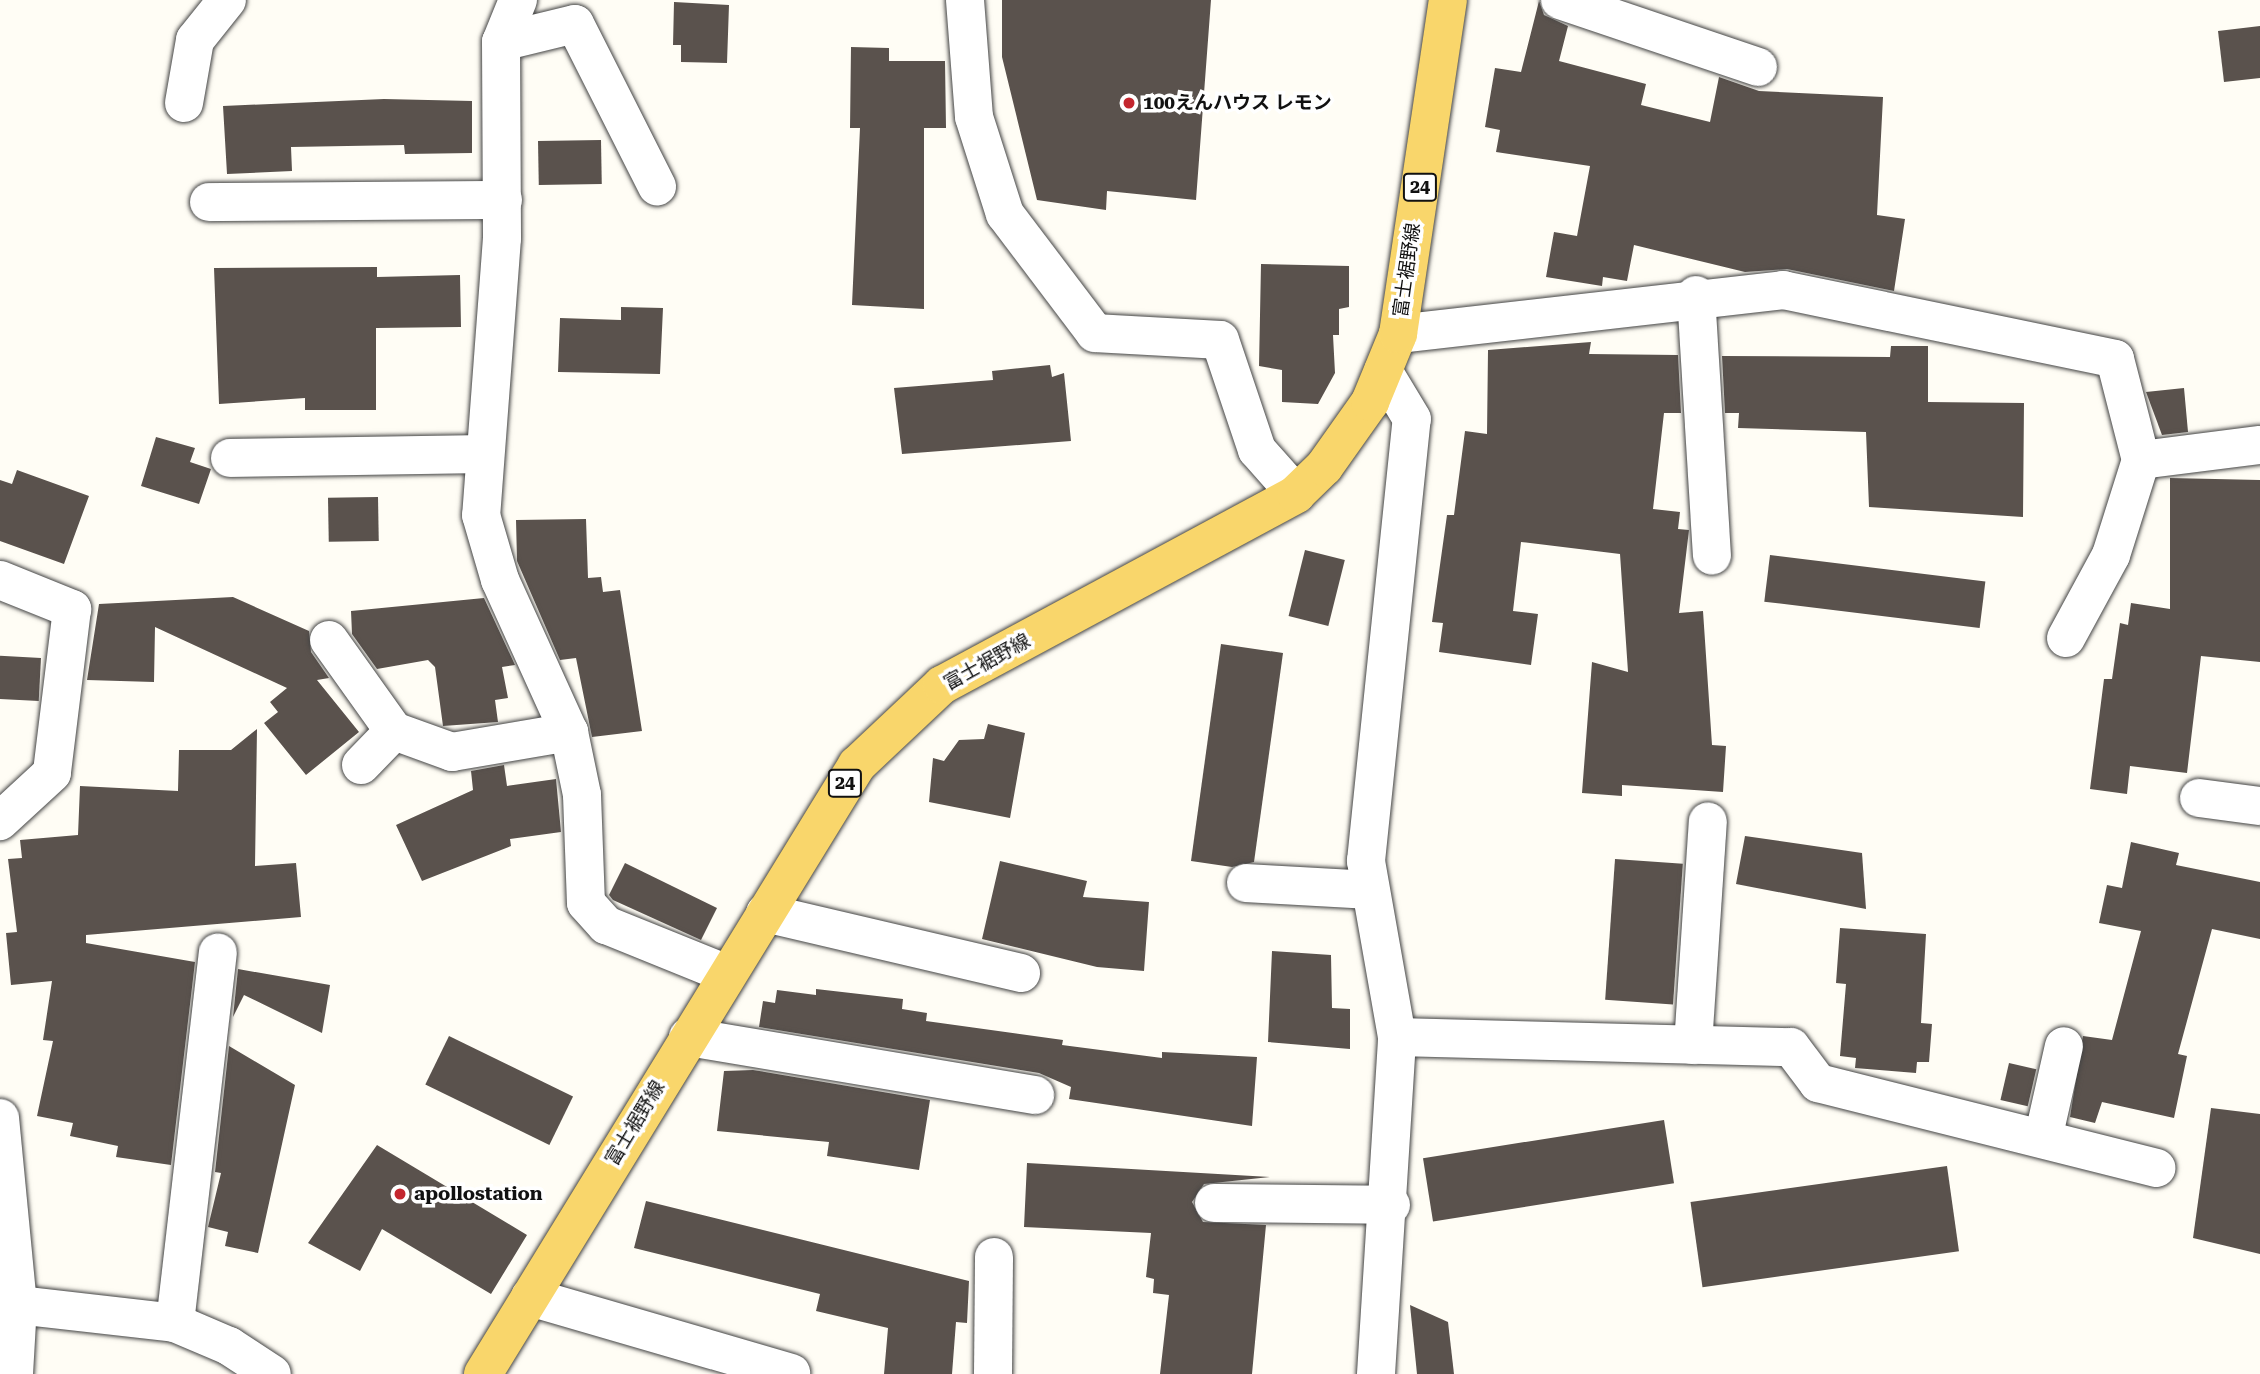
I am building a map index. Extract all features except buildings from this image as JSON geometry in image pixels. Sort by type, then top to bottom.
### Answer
[{"type":"main road","name":"富士裾野線","points":[[483,1374],[857,765],[943,685],[1296,494],[1325,467],[1383,371],[1398,334],[1448,0]]},
{"type":"street","points":[[184,103],[195,40],[227,0]]},
{"type":"street","points":[[518,0],[501,42],[502,200],[481,514],[500,580],[569,732],[582,795],[586,903],[606,925],[727,974]]},
{"type":"street","points":[[964,0],[974,117],[1005,214],[1095,333],[1220,340],[1257,450],[1296,494]]},
{"type":"street","points":[[1560,0],[1758,67]]},
{"type":"street","points":[[501,42],[575,24],[657,186]]},
{"type":"street","points":[[209,202],[502,200]]},
{"type":"street","points":[[1398,334],[1696,295],[1783,290],[2115,359],[2141,460],[2111,555],[2066,638]]},
{"type":"street","points":[[1696,295],[1712,556]]},
{"type":"street","points":[[1376,1374],[1391,1205],[1397,1037],[1366,860],[1412,419],[1383,371]]},
{"type":"street","points":[[2141,460],[2260,445]]},
{"type":"street","points":[[230,458],[483,454]]},
{"type":"street","points":[[0,580],[72,609],[52,773],[0,821]]},
{"type":"street","points":[[329,640],[394,731],[452,752],[569,732]]},
{"type":"street","points":[[361,765],[394,731]]},
{"type":"street","points":[[2199,798],[2260,806]]},
{"type":"street","points":[[1693,1045],[1708,822]]},
{"type":"street","points":[[1246,884],[1370,890]]},
{"type":"street","points":[[765,913],[1021,973]]},
{"type":"street","points":[[175,1324],[218,952]]},
{"type":"street","points":[[688,1037],[1035,1095]]},
{"type":"street","points":[[1397,1037],[1791,1047],[1818,1083],[2157,1168]]},
{"type":"street","points":[[2043,1139],[2064,1046]]},
{"type":"street","points":[[0,1118],[18,1306],[15,1374]]},
{"type":"street","points":[[1214,1203],[1391,1205]]},
{"type":"street","points":[[993,1374],[994,1256]]},
{"type":"street","points":[[530,1297],[791,1373]]},
{"type":"street","points":[[18,1306],[175,1324],[229,1346],[272,1374]]},
{"type":"place","name":"100えんハウス レモン","points":[[1129,103]]},
{"type":"place","name":"apollostation","points":[[400,1194]]}]
